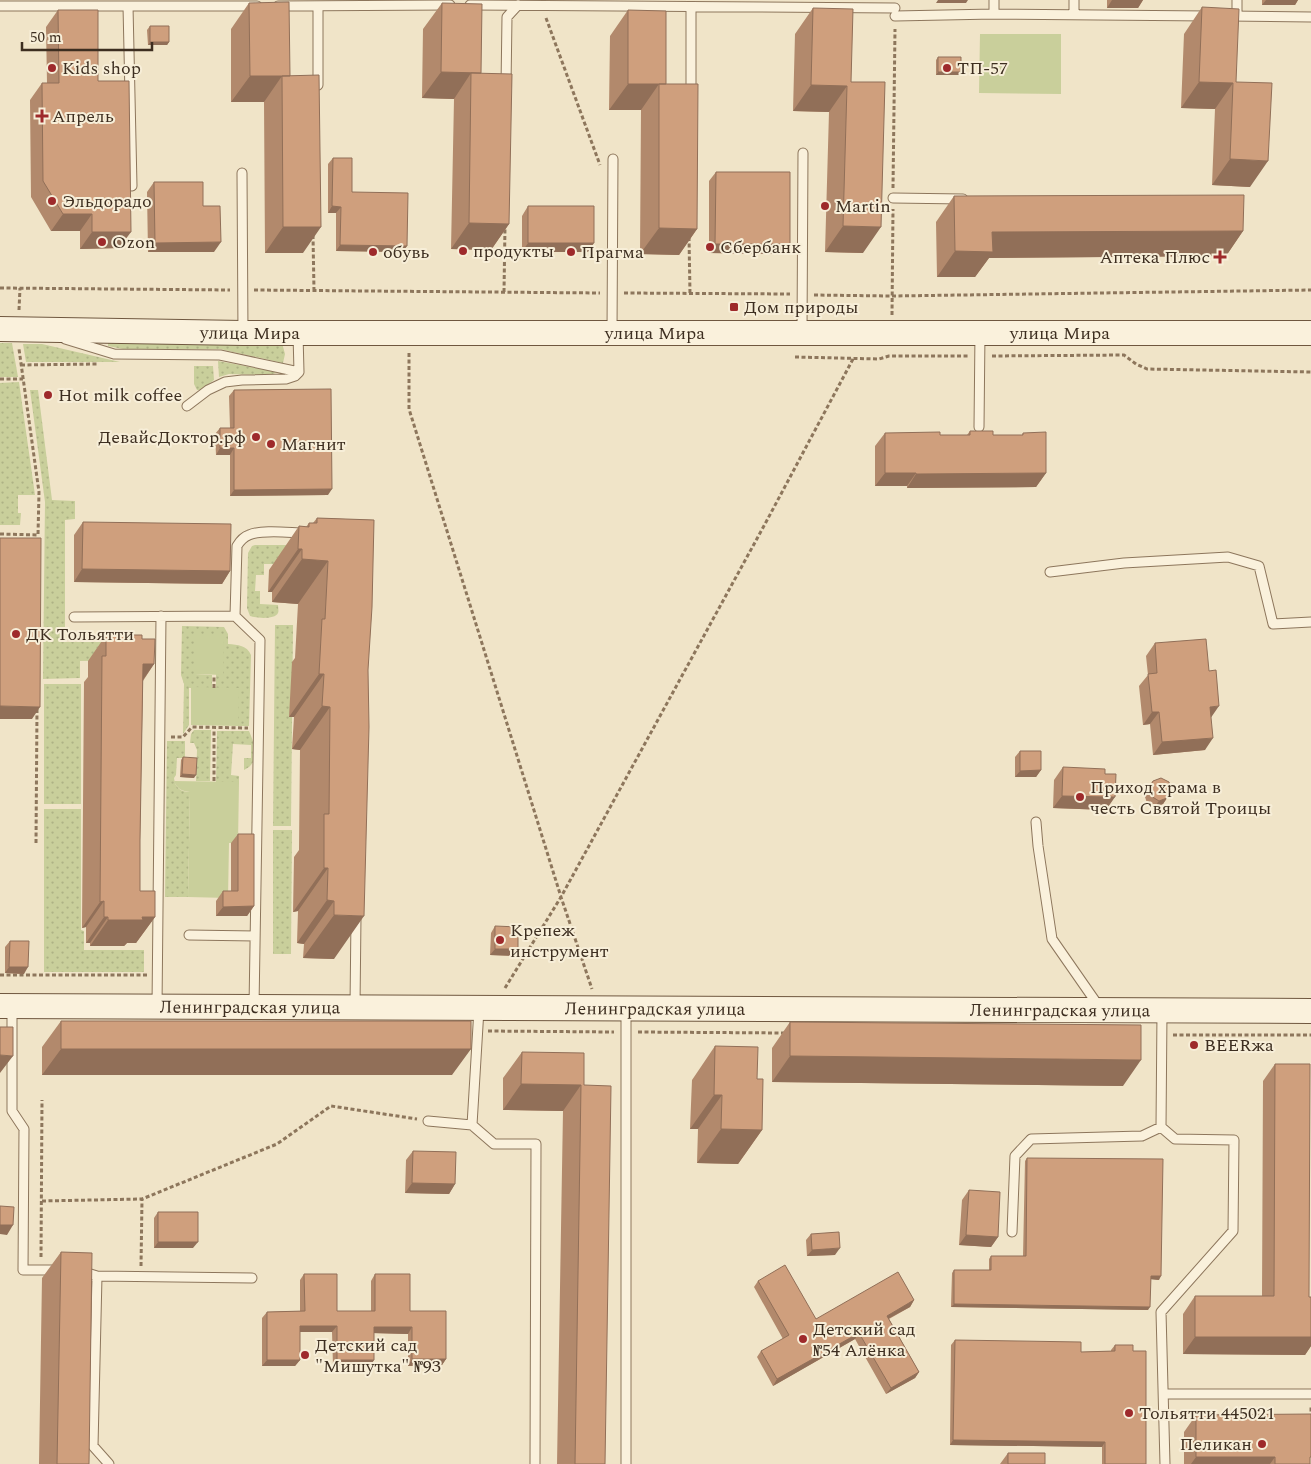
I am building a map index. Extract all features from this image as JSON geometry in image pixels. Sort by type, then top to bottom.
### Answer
[{"type":"street","name":"улица Мира","points":[[19,330],[243,333],[892,333],[980,345],[1311,333]]},
{"type":"street","name":"Ленинградская улица","points":[[6,1006],[355,1008],[478,1019],[598,1008],[626,1020],[1102,1010],[1311,1011]]},
{"type":"lane","points":[[994,0],[994,14]]},
{"type":"lane","points":[[1074,0],[1074,14]]},
{"type":"lane","points":[[1237,0],[1237,16]]},
{"type":"lane","points":[[0,6],[79,3],[128,6],[518,5],[994,14],[1311,17]]},
{"type":"lane","points":[[506,94],[507,16],[518,5]]},
{"type":"lane","points":[[128,6],[132,186]]},
{"type":"lane","points":[[318,6],[318,94]]},
{"type":"lane","points":[[691,7],[691,103]]},
{"type":"lane","points":[[802,333],[803,153]]},
{"type":"lane","points":[[612,333],[613,159]]},
{"type":"lane","points":[[242,173],[243,333]]},
{"type":"lane","points":[[893,198],[970,199]]},
{"type":"lane","points":[[19,330],[114,354],[220,355],[299,372]]},
{"type":"lane","points":[[187,406],[208,390],[225,382],[286,379],[296,376],[299,372],[298,333]]},
{"type":"lane","points":[[979,427],[980,345]]},
{"type":"lane","points":[[235,616],[237,546],[242,539],[257,532],[315,533]]},
{"type":"lane","points":[[1050,572],[1124,563],[1228,557],[1259,566],[1274,624],[1311,622]]},
{"type":"lane","points":[[157,1007],[161,616]]},
{"type":"lane","points":[[74,617],[235,616],[260,640],[254,1007]]},
{"type":"lane","points":[[1036,822],[1052,939],[1102,1010]]},
{"type":"lane","points":[[355,1008],[356,908]]},
{"type":"lane","points":[[189,935],[255,936]]},
{"type":"lane","points":[[6,1006],[12,1111],[24,1129],[23,1270],[81,1271],[97,1276],[252,1278]]},
{"type":"lane","points":[[1161,1127],[1162,1011]]},
{"type":"lane","points":[[472,1125],[478,1019]]},
{"type":"lane","points":[[626,1020],[626,1464]]},
{"type":"lane","points":[[428,1121],[472,1125],[494,1144],[536,1144],[535,1464]]},
{"type":"lane","points":[[1012,1232],[1015,1156],[1031,1139],[1142,1136],[1161,1127]]},
{"type":"lane","points":[[1161,1127],[1175,1139],[1234,1140],[1233,1231],[1161,1312],[1165,1464]]},
{"type":"lane","points":[[97,1276],[93,1446],[109,1464]]},
{"type":"lane","points":[[1164,1394],[1311,1394]]},
{"type":"path","points":[[541,6],[613,201]]},
{"type":"path","points":[[892,333],[895,12]]},
{"type":"path","points":[[504,292],[505,220]]},
{"type":"path","points":[[313,230],[314,291]]},
{"type":"path","points":[[688,234],[690,294]]},
{"type":"path","points":[[0,288],[892,296],[1311,290]]},
{"type":"path","points":[[20,288],[20,350],[39,492],[38,544]]},
{"type":"path","points":[[795,357],[879,359],[889,356],[980,345],[1124,355],[1147,369],[1311,372]]},
{"type":"path","points":[[408,352],[409,409],[561,897],[598,1008]]},
{"type":"path","points":[[501,994],[561,897],[853,359]]},
{"type":"path","points":[[0,379],[23,379]]},
{"type":"path","points":[[0,534],[38,535]]},
{"type":"path","points":[[214,675],[214,688]]},
{"type":"path","points":[[36,843],[37,704]]},
{"type":"path","points":[[160,736],[183,737],[192,727],[258,728]]},
{"type":"path","points":[[214,727],[214,781]]},
{"type":"path","points":[[0,975],[158,975]]},
{"type":"path","points":[[478,1019],[626,1020],[785,1033]]},
{"type":"path","points":[[1162,1035],[1311,1035]]},
{"type":"path","points":[[41,1266],[42,1100]]},
{"type":"path","points":[[42,1201],[142,1199],[277,1144],[331,1106],[428,1121]]},
{"type":"path","points":[[141,1276],[142,1199]]},
{"type":"path","points":[[1311,1394],[1311,1424]]},
{"type":"green space","points":[[980,34],[1061,34],[1061,94],[979,93]]},
{"type":"green space","points":[[0,343],[12,343],[18,377],[0,377]]},
{"type":"green space","points":[[108,343],[282,343],[285,354],[283,363],[220,349],[123,349],[108,346]]},
{"type":"green space","points":[[23,344],[42,344],[120,362],[26,362]]},
{"type":"green space","points":[[218,361],[277,372],[271,375],[229,374],[219,377]]},
{"type":"green space","points":[[194,366],[213,366],[214,380],[200,390],[197,390],[194,384]]},
{"type":"green space","points":[[19,382],[35,495],[18,495],[18,513],[21,513],[20,525],[0,525],[0,383]]},
{"type":"green space","points":[[30,390],[38,390],[52,500],[75,501],[75,519],[65,520],[65,642],[138,642],[145,660],[80,661],[80,678],[43,679],[45,502]]},
{"type":"green space","points":[[340,545],[277,564],[264,564],[264,575],[256,575],[255,591],[260,591],[260,604],[278,605],[278,613],[276,615],[265,618],[250,616],[247,608],[248,553],[252,546]]},
{"type":"green space","points":[[275,625],[293,625],[291,826],[273,826]]},
{"type":"green space","points":[[182,626],[224,627],[228,634],[228,644],[242,646],[247,649],[251,655],[249,726],[238,726],[238,688],[216,688],[216,674],[195,674],[212,675],[212,688],[189,688],[189,725],[183,734]]},
{"type":"green space","points":[[195,636],[224,636],[223,675],[195,674]]},
{"type":"green space","points":[[44,684],[81,684],[81,804],[44,804]]},
{"type":"green space","points":[[191,687],[239,688],[238,726],[191,725]]},
{"type":"green space","points":[[194,730],[211,730],[210,781],[196,781],[197,750],[194,743],[190,743],[191,734]]},
{"type":"green space","points":[[217,731],[249,731],[255,747],[255,758],[249,767],[244,770],[244,758],[251,758],[251,745],[233,744],[231,775],[239,776],[239,782],[216,782]]},
{"type":"green space","points":[[167,741],[185,741],[185,758],[177,758],[176,775],[174,778],[179,789],[190,792],[188,897],[165,897]]},
{"type":"green space","points":[[174,781],[239,782],[238,843],[229,843],[228,898],[188,897],[190,792],[180,789]]},
{"type":"green space","points":[[44,809],[81,809],[81,930],[84,931],[84,950],[144,950],[144,972],[44,972]]},
{"type":"green space","points":[[273,830],[292,830],[291,954],[273,954]]},
{"type":"building","points":[[289,2],[290,76],[250,76],[249,3]]},
{"type":"building","points":[[442,3],[482,4],[481,73],[441,72]]},
{"type":"building","points":[[1202,7],[1239,9],[1236,82],[1272,83],[1268,161],[1230,159],[1233,83],[1199,82]]},
{"type":"building","points":[[813,8],[853,9],[851,82],[885,82],[881,227],[843,226],[847,86],[811,85]]},
{"type":"building","points":[[58,10],[98,10],[98,81],[129,81],[131,232],[92,232],[92,214],[63,214],[43,181],[42,83],[59,83]]},
{"type":"building","points":[[628,10],[666,11],[666,84],[628,84]]},
{"type":"building","points":[[150,26],[169,26],[169,42],[150,42]]},
{"type":"building","name":"ТП-57","points":[[938,57],[961,57],[961,72],[938,72]]},
{"type":"building","points":[[471,73],[512,74],[509,224],[469,223]]},
{"type":"building","points":[[319,75],[321,227],[283,227],[282,76]]},
{"type":"building","points":[[659,84],[698,84],[697,229],[659,228]]},
{"type":"building","points":[[333,158],[352,158],[352,192],[408,193],[407,246],[340,245],[341,207],[332,206]]},
{"type":"building","points":[[716,172],[790,172],[790,244],[715,244]]},
{"type":"building","points":[[154,182],[203,182],[203,206],[220,206],[221,242],[155,243]]},
{"type":"building","points":[[1244,195],[1243,231],[992,232],[993,252],[955,251],[954,196]]},
{"type":"building","points":[[528,206],[594,206],[594,243],[528,243]]},
{"type":"building","name":"Магнит","points":[[331,389],[332,489],[234,490],[234,448],[220,448],[220,428],[234,428],[234,390]]},
{"type":"building","points":[[970,431],[993,431],[993,435],[1023,435],[1023,433],[1046,432],[1046,473],[885,473],[885,433],[940,432],[940,435],[970,435]]},
{"type":"building","points":[[317,518],[374,520],[368,670],[369,727],[364,916],[334,915],[334,901],[327,900],[328,868],[324,868],[324,814],[329,814],[330,707],[322,706],[324,674],[319,674],[322,619],[325,619],[328,561],[302,559],[302,549],[298,549],[299,526],[309,527],[309,523],[317,523]]},
{"type":"building","points":[[83,522],[231,524],[230,571],[82,569]]},
{"type":"building","name":"ДК Тольятти","points":[[0,538],[41,538],[40,707],[0,706]]},
{"type":"building","points":[[106,635],[142,635],[142,639],[155,639],[154,664],[143,664],[140,891],[155,891],[155,917],[142,917],[143,920],[108,920],[108,917],[104,917],[104,901],[100,902],[102,656],[106,656]]},
{"type":"building","points":[[1206,639],[1209,671],[1216,670],[1219,706],[1210,707],[1213,738],[1162,742],[1159,712],[1152,712],[1148,674],[1157,673],[1155,643]]},
{"type":"building","points":[[1020,751],[1041,751],[1041,770],[1020,771]]},
{"type":"building","points":[[183,757],[197,758],[196,775],[182,774]]},
{"type":"building","points":[[1063,767],[1105,769],[1105,774],[1116,774],[1115,797],[1062,796]]},
{"type":"building","points":[[1161,778],[1169,782],[1171,790],[1167,798],[1159,801],[1151,796],[1149,788],[1153,781]]},
{"type":"building","points":[[238,834],[254,834],[254,906],[223,907],[223,891],[238,891]]},
{"type":"building","points":[[495,926],[518,927],[518,949],[495,949]]},
{"type":"building","points":[[10,941],[29,941],[28,967],[9,967]]},
{"type":"building","points":[[61,1021],[471,1021],[471,1049],[61,1049]]},
{"type":"building","points":[[790,1022],[1141,1025],[1141,1060],[790,1056]]},
{"type":"building","points":[[0,1027],[13,1027],[13,1056],[0,1055]]},
{"type":"building","points":[[715,1046],[758,1047],[757,1079],[763,1079],[762,1130],[721,1129],[722,1095],[714,1095]]},
{"type":"building","points":[[522,1052],[584,1053],[584,1085],[611,1086],[605,1464],[575,1464],[581,1085],[521,1084]]},
{"type":"building","points":[[1275,1064],[1310,1064],[1309,1297],[1311,1297],[1311,1337],[1195,1337],[1195,1296],[1274,1296]]},
{"type":"building","points":[[413,1151],[456,1152],[455,1184],[412,1183]]},
{"type":"building","points":[[1027,1158],[1163,1159],[1161,1276],[1151,1276],[1150,1307],[954,1304],[954,1270],[991,1270],[991,1256],[1026,1256]]},
{"type":"building","points":[[969,1190],[1000,1192],[998,1237],[966,1235]]},
{"type":"building","points":[[0,1206],[14,1207],[13,1225],[0,1225]]},
{"type":"building","points":[[158,1212],[198,1212],[198,1242],[158,1242]]},
{"type":"building","points":[[839,1232],[840,1248],[812,1250],[811,1234]]},
{"type":"building","points":[[61,1252],[92,1253],[89,1464],[57,1464]]},
{"type":"building","points":[[785,1265],[816,1319],[898,1272],[914,1300],[887,1316],[919,1372],[891,1388],[859,1333],[777,1379],[761,1351],[789,1335],[758,1281]]},
{"type":"building","points":[[304,1274],[337,1274],[337,1311],[375,1311],[375,1274],[410,1274],[410,1311],[446,1311],[446,1359],[412,1359],[412,1327],[374,1327],[374,1360],[337,1360],[337,1326],[300,1326],[300,1360],[267,1360],[267,1312],[305,1311]]},
{"type":"building","points":[[955,1340],[1081,1342],[1081,1352],[1115,1351],[1115,1345],[1133,1345],[1133,1351],[1146,1351],[1146,1464],[1105,1464],[1105,1442],[953,1440]]},
{"type":"building","points":[[1311,1414],[1310,1464],[1275,1464],[1275,1457],[1196,1457],[1196,1415]]},
{"type":"building","points":[[1008,1453],[1045,1453],[1045,1464],[1008,1464]]},
{"type":"place","name":"Kids shop","points":[[52,68]]},
{"type":"place","name":"ТП-57","points":[[947,68]]},
{"type":"place","name":"Апрель","points":[[42,116]]},
{"type":"place","name":"Эльдорадо","points":[[52,201]]},
{"type":"place","name":"Martin","points":[[825,206]]},
{"type":"place","name":"Ozon","points":[[102,242]]},
{"type":"place","name":"Сбербанк","points":[[710,247]]},
{"type":"place","name":"продукты","points":[[463,251]]},
{"type":"place","name":"обувь","points":[[373,252]]},
{"type":"place","name":"Прагма","points":[[571,252]]},
{"type":"place","name":"Аптека Плюс","points":[[1220,257]]},
{"type":"place","name":"Дом природы","points":[[734,307]]},
{"type":"place","name":"Hot milk coffee","points":[[48,395]]},
{"type":"place","name":"ДевайсДоктор.рф","points":[[256,437]]},
{"type":"place","name":"Магнит","points":[[271,444]]},
{"type":"place","name":"ДК Тольятти","points":[[16,634]]},
{"type":"place","name":"Приход храма в честь Святой Троицы","points":[[1080,797]]},
{"type":"place","name":"Крепеж инструмент","points":[[500,940]]},
{"type":"place","name":"BEERжа","points":[[1194,1045]]},
{"type":"place","name":"Детский сад №54 Алёнка","points":[[803,1339]]},
{"type":"place","name":"Детский сад \"Мишутка\" №93","points":[[305,1355]]},
{"type":"place","name":"Тольятти 445021","points":[[1129,1413]]},
{"type":"place","name":"Пеликан","points":[[1262,1444]]}]
